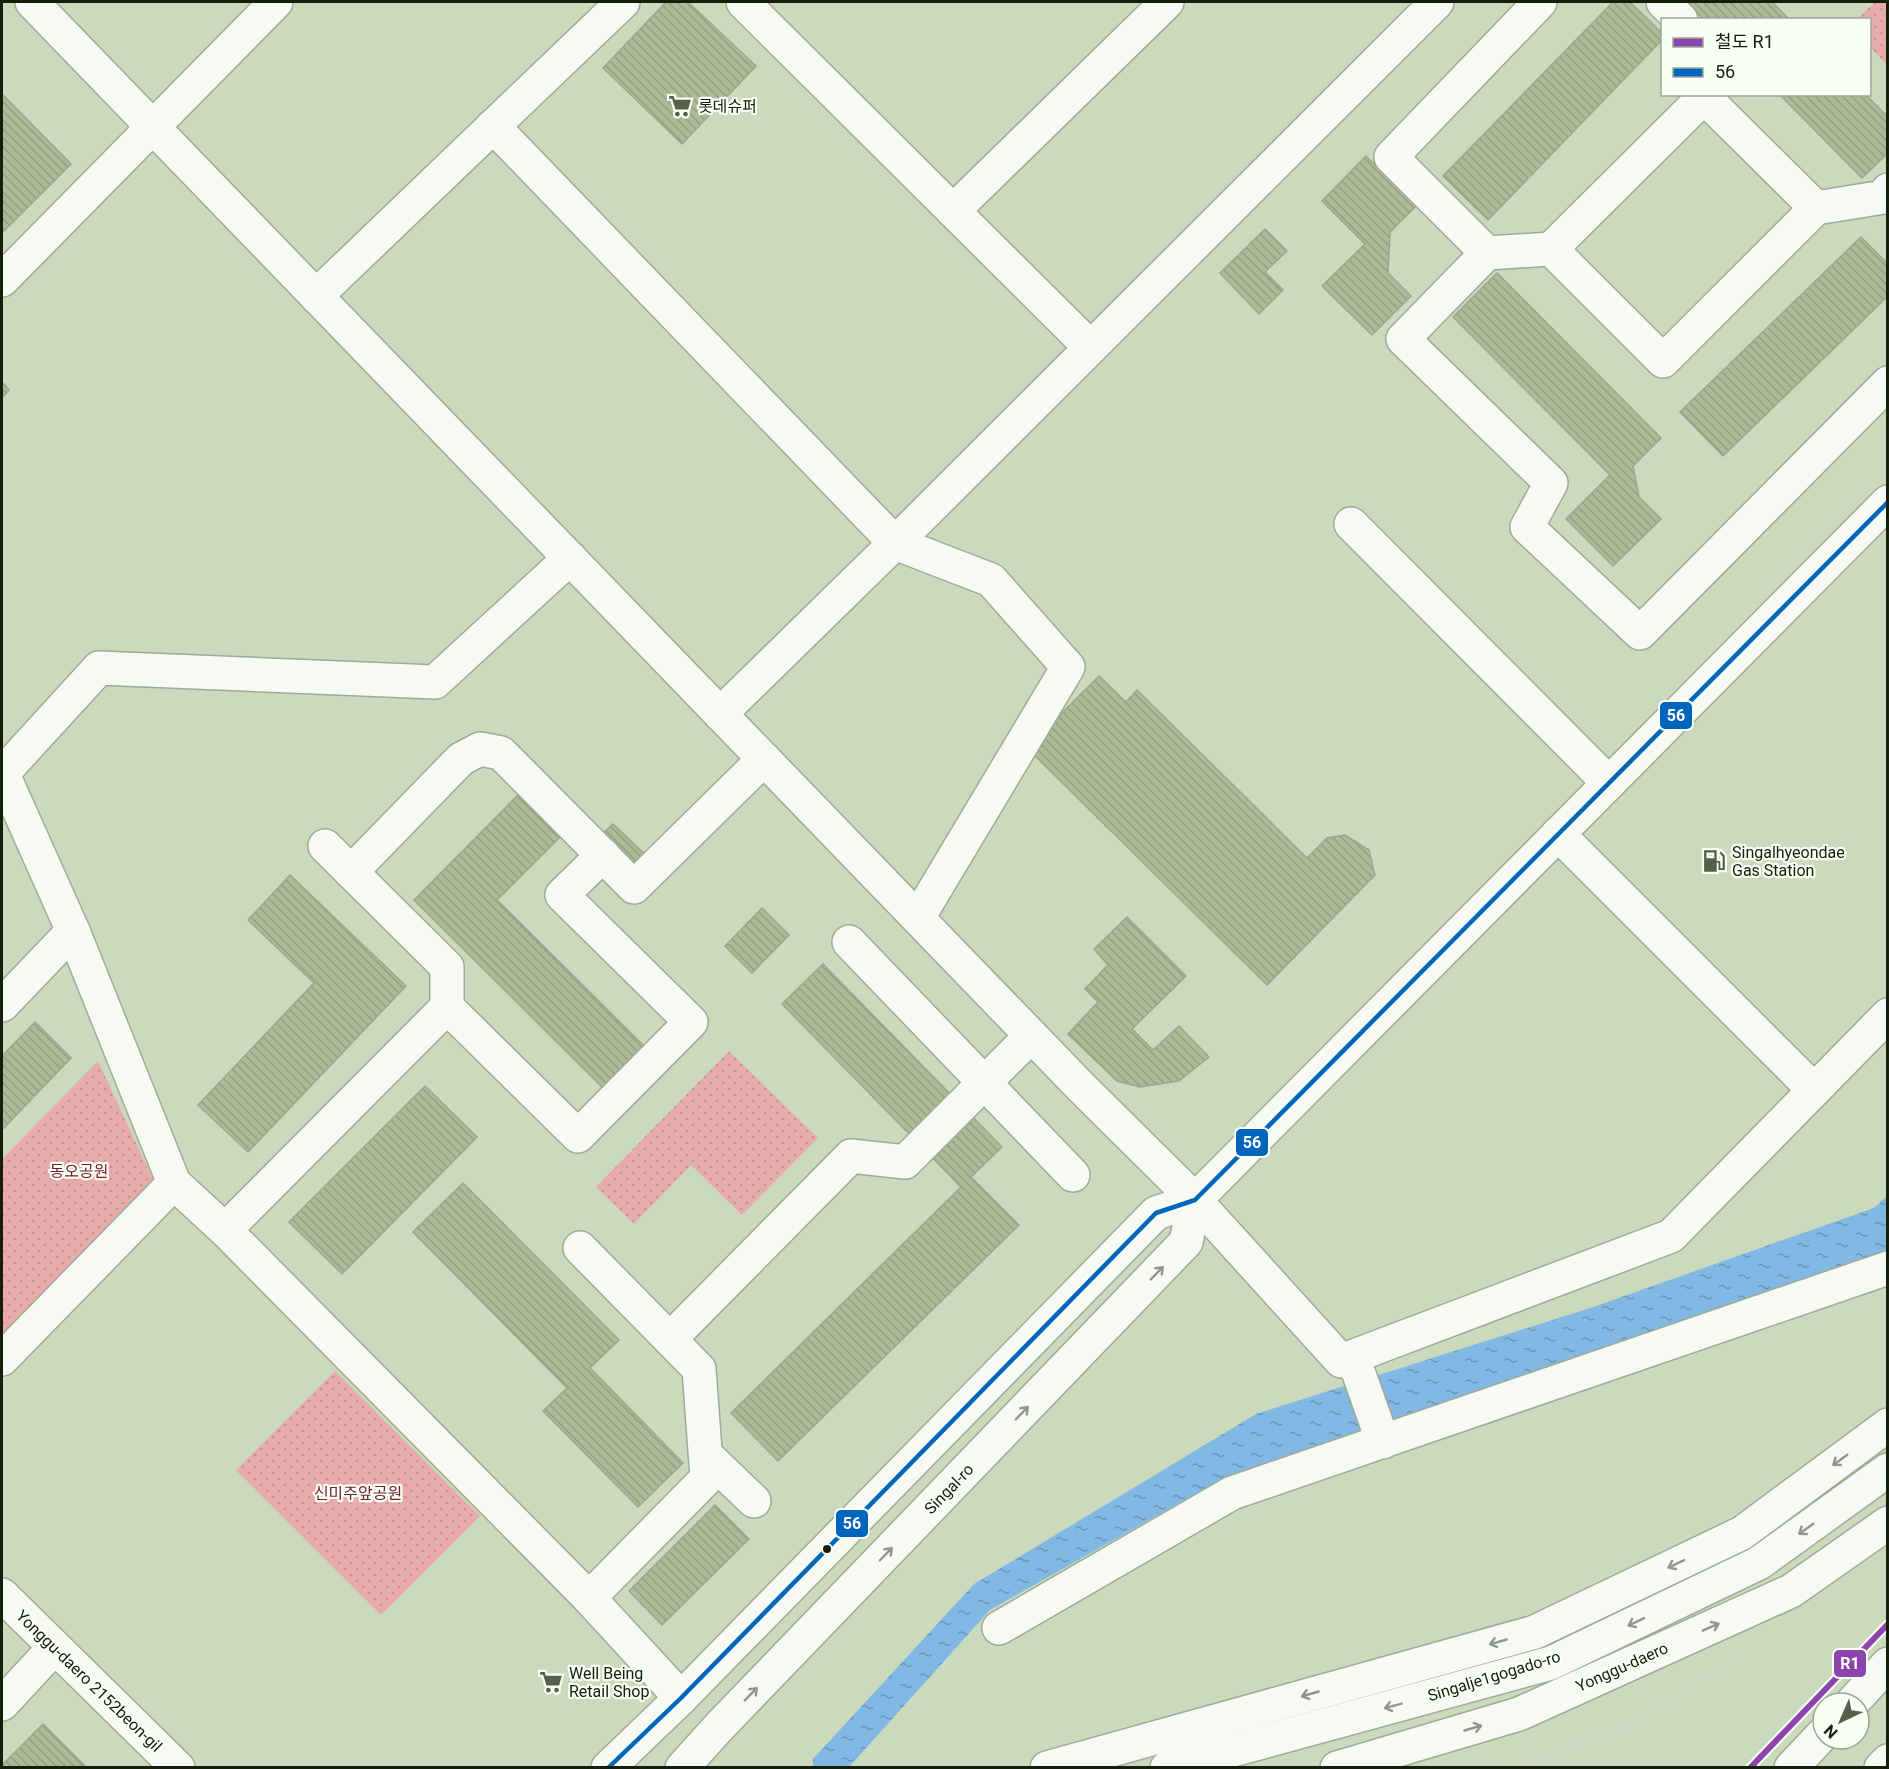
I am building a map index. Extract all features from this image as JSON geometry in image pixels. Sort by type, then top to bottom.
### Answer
[{"type":"main road","points":[[32,2],[1031,1036],[1196,1200],[1341,1361],[1671,1236],[1887,1015]]},
{"type":"main road","points":[[2,280],[276,2]]},
{"type":"main road","points":[[316,296],[623,2]]},
{"type":"main road","points":[[743,2],[1090,347]]},
{"type":"main road","points":[[953,211],[1167,2]]},
{"type":"main road","points":[[720,714],[895,543],[1437,2]]},
{"type":"main road","points":[[1487,253],[1391,157],[1540,2]]},
{"type":"main road","points":[[1663,2],[1679,18]]},
{"type":"main road","points":[[1816,208],[1704,96],[1551,249],[1487,253],[1403,339],[1551,483],[1527,527],[1640,633],[1887,383]]},
{"type":"main road","points":[[493,126],[895,543],[991,580],[1068,666],[925,906]]},
{"type":"main road","points":[[1551,249],[1663,361],[1816,208],[1886,196]]},
{"type":"main road","points":[[608,1767],[681,1698],[1156,1213],[1196,1200],[1887,502]]},
{"type":"main road","points":[[1351,525],[1608,783]]},
{"type":"main road","points":[[570,558],[435,682],[99,668],[2,773],[73,931],[174,1183],[225,1230],[589,1598],[681,1698]]},
{"type":"main road","points":[[351,872],[461,759],[480,749],[501,753],[634,887],[764,759]]},
{"type":"main road","points":[[1558,834],[1814,1090]]},
{"type":"main road","points":[[225,1230],[447,1007],[447,967],[325,846]]},
{"type":"main road","points":[[447,1007],[578,1136],[691,1022],[562,895],[603,855]]},
{"type":"main road","points":[[2,1005],[73,931]]},
{"type":"main road","points":[[849,942],[1073,1175]]},
{"type":"main road","points":[[669,1339],[851,1156],[905,1162],[1031,1036]]},
{"type":"main road","points":[[2,1359],[174,1183]]},
{"type":"main road","name":"Singal-ro","points":[[682,1767],[1186,1242],[1196,1200]]},
{"type":"main road","points":[[580,1248],[699,1369],[707,1478],[589,1598]]},
{"type":"main road","points":[[999,1628],[1232,1493],[1887,1268]]},
{"type":"main road","points":[[1353,1357],[1383,1442]]},
{"type":"main road","points":[[1047,1767],[1535,1632],[1742,1533],[1887,1425]]},
{"type":"main road","points":[[706,1455],[754,1501]]},
{"type":"main road","name":"Singalje1gogado-ro","points":[[1167,1767],[1551,1663],[1759,1563],[1887,1470]]},
{"type":"main road","name":"Yonggu-daero","points":[[1337,1767],[1519,1714],[1791,1591],[1887,1523]]},
{"type":"main road","name":"Yonggu-daero 2152beon-gil","points":[[2,1595],[178,1767]]},
{"type":"main road","points":[[2,1704],[54,1648]]},
{"type":"main road","points":[[1863,1691],[1887,1664]]},
{"type":"main road","points":[[696,1767],[718,1728]]},
{"type":"main road","points":[[1791,1767],[1811,1746]]},
{"type":"main road","points":[[1881,1767],[1887,1761]]},
{"type":"path","points":[[1513,1767],[1633,1724],[1760,1645]]},
{"type":"green space","points":[[1875,2],[1887,2],[1887,65],[1871,48],[1871,18],[1858,18]]},
{"type":"green space","points":[[729,1051],[818,1138],[742,1215],[691,1165],[634,1224],[596,1187]]},
{"type":"green space","name":"동오공원","points":[[98,1061],[154,1182],[2,1350],[2,1159]]},
{"type":"green space","name":"신미주앞공원","points":[[335,1371],[480,1516],[381,1615],[236,1470]]},
{"type":"water","points":[[1887,1196],[1887,1254],[1218,1481],[990,1610],[849,1767],[813,1768],[813,1759],[974,1584],[1256,1414],[1593,1307],[1874,1208]]},
{"type":"building","name":"롯데슈퍼","points":[[666,2],[688,2],[756,66],[682,144],[603,68]]},
{"type":"building","points":[[1613,2],[1630,2],[1661,32],[1661,41],[1488,220],[1443,176]]},
{"type":"building","points":[[1692,2],[1772,2],[1788,18],[1702,18],[1689,4]]},
{"type":"building","points":[[2,94],[71,164],[2,233]]},
{"type":"building","points":[[1781,96],[1867,96],[1888,117],[1888,153],[1862,178]]},
{"type":"building","points":[[1366,156],[1416,206],[1390,232],[1388,273],[1411,296],[1372,335],[1322,286],[1365,244],[1322,201]]},
{"type":"building","points":[[1265,229],[1287,251],[1265,272],[1283,290],[1259,314],[1220,273]]},
{"type":"building","points":[[1861,237],[1888,264],[1888,296],[1723,456],[1680,412]]},
{"type":"building","points":[[1497,273],[1661,438],[1633,466],[1639,497],[1661,519],[1613,566],[1566,519],[1610,475],[1453,317]]},
{"type":"building","points":[[2,382],[9,390],[2,398]]},
{"type":"building","points":[[1099,676],[1126,702],[1137,690],[1307,858],[1327,838],[1345,835],[1369,850],[1375,875],[1267,985],[1027,748]]},
{"type":"building","points":[[519,794],[561,836],[497,900],[646,1048],[604,1089],[414,900]]},
{"type":"building","points":[[613,824],[650,859],[633,877],[596,840]]},
{"type":"building","points":[[290,875],[406,986],[248,1152],[198,1105],[314,983],[248,920]]},
{"type":"building","points":[[762,908],[789,935],[752,973],[725,946]]},
{"type":"building","points":[[1127,917],[1186,976],[1132,1029],[1153,1050],[1179,1026],[1209,1057],[1179,1081],[1140,1087],[1117,1081],[1068,1034],[1098,1002],[1085,989],[1108,965],[1094,949]]},
{"type":"building","points":[[823,964],[1002,1147],[971,1177],[1019,1225],[778,1461],[731,1413],[961,1187],[782,1004]]},
{"type":"building","points":[[35,1022],[71,1058],[2,1130],[2,1056]]},
{"type":"building","points":[[425,1086],[477,1137],[342,1274],[289,1222]]},
{"type":"building","points":[[463,1183],[619,1340],[590,1368],[683,1463],[638,1507],[543,1411],[567,1388],[413,1232]]},
{"type":"building","points":[[715,1505],[749,1539],[662,1625],[629,1591]]},
{"type":"building","points":[[43,1724],[87,1768],[2,1768],[2,1765]]},
{"type":"rail line","name":"R1","points":[[1750,1768],[1888,1624]]},
{"type":"transit line","name":"56","points":[[608,1768],[681,1698],[1156,1213],[1195,1200],[1888,502]]},
{"type":"place","name":"롯데슈퍼","points":[[680,106]]},
{"type":"place","name":"Singalhyeondae Gas Station","points":[[1714,861]]},
{"type":"place","name":"Well Being Retail Shop","points":[[551,1682]]}]
